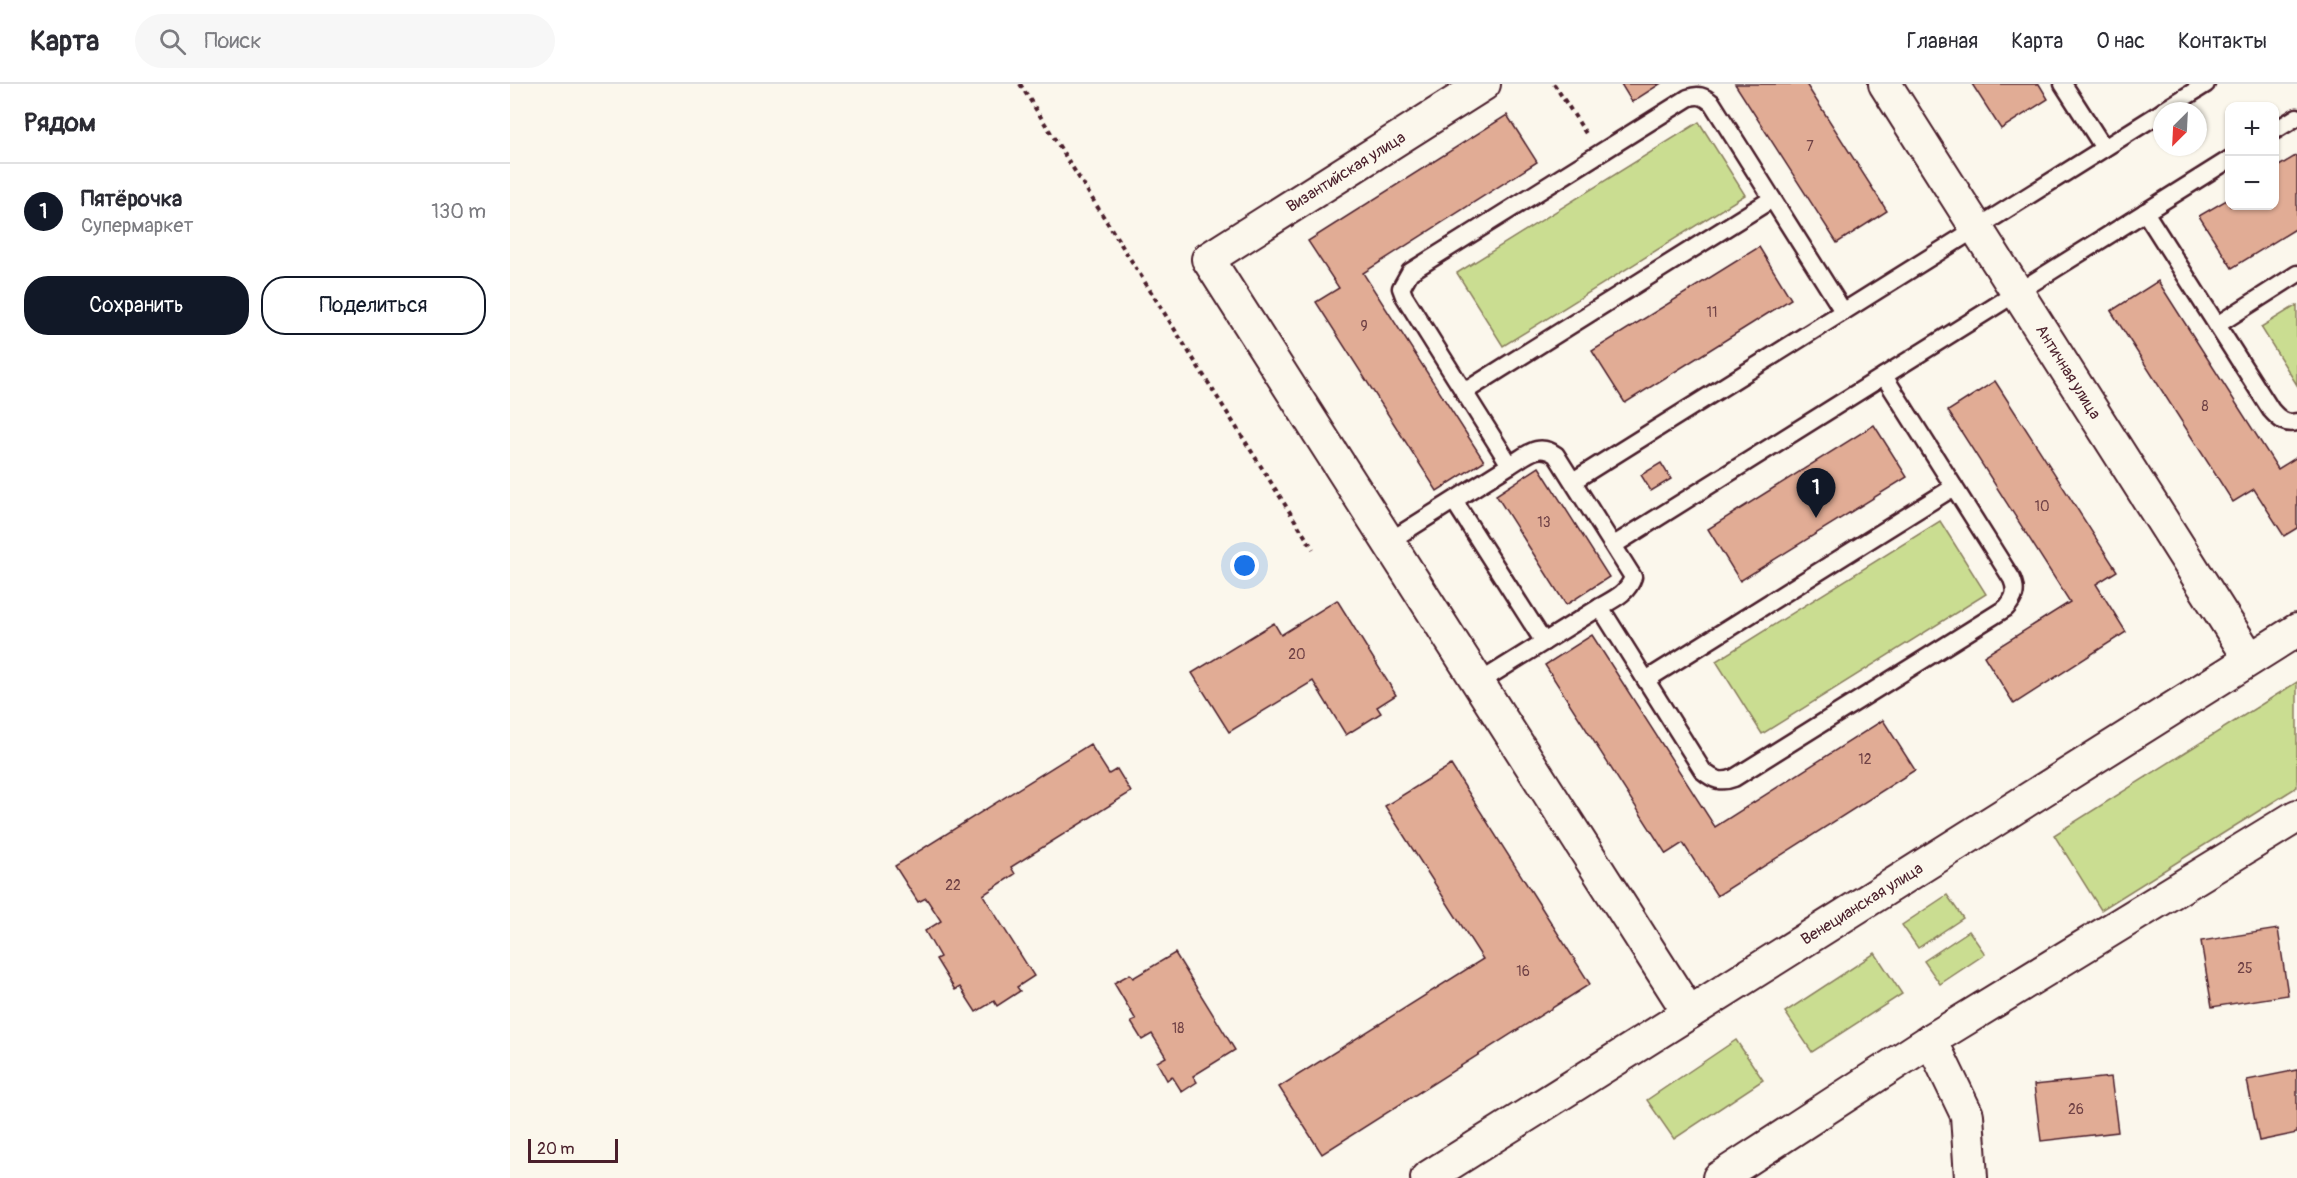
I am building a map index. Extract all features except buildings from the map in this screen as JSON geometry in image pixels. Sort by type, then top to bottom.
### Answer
[{"type":"street","name":"Византийская улица","points":[[1388,542],[1208,259],[1484,84]]},
{"type":"street","name":"Античная улица","points":[[1885,84],[2250,660]]},
{"type":"street","points":[[1388,542],[1689,1013]]},
{"type":"street","name":"Венецианская улица","points":[[1427,1178],[2297,630]]},
{"type":"street","points":[[1719,1178],[1931,1040],[2297,816]]},
{"type":"street","points":[[1931,1040],[1967,1115],[1971,1178]]},
{"type":"lane","points":[[2063,84],[2104,148]]},
{"type":"lane","points":[[2177,102],[2206,84]]},
{"type":"lane","points":[[1510,465],[1404,296],[1401,288],[1404,279],[1410,272],[1688,98],[1696,95],[1712,103],[1843,311]]},
{"type":"lane","points":[[1573,481],[2153,117]]},
{"type":"lane","points":[[2279,128],[2297,117]]},
{"type":"lane","points":[[1614,545],[2225,162]]},
{"type":"lane","points":[[1464,392],[1772,199]]},
{"type":"lane","points":[[2145,212],[2271,410],[2280,420],[2297,422]]},
{"type":"lane","points":[[2217,325],[2297,274]]},
{"type":"lane","points":[[1600,607],[1703,771],[1713,780],[1724,782],[1734,778],[2006,608],[2013,599],[2016,589],[2012,579],[1884,376]]},
{"type":"lane","points":[[1388,542],[1535,450],[1542,448],[1557,455],[1633,577],[1625,591],[1478,683]]},
{"type":"lane","points":[[1646,680],[1954,487]]},
{"type":"lane","points":[[1454,501],[1544,642]]},
{"type":"path","points":[[1020,84],[1313,549]]},
{"type":"path","points":[[1554,84],[1598,154]]},
{"type":"green space","points":[[1699,122],[1745,195],[1503,346],[1457,273]]},
{"type":"green space","points":[[2297,305],[2297,385],[2261,327]]},
{"type":"green space","points":[[1940,521],[1986,594],[1762,734],[1716,661]]},
{"type":"green space","points":[[2297,682],[2297,787],[2101,910],[2054,835]]},
{"type":"green space","points":[[1947,895],[1963,918],[1918,948],[1902,925]]},
{"type":"green space","points":[[1969,931],[1985,954],[1940,984],[1924,961]]},
{"type":"green space","points":[[1875,953],[1902,994],[1812,1052],[1785,1012]]},
{"type":"green space","points":[[1736,1040],[1763,1080],[1674,1139],[1647,1100]]},
{"type":"place","name":"Пятёрочка","points":[[1816,518]]}]
